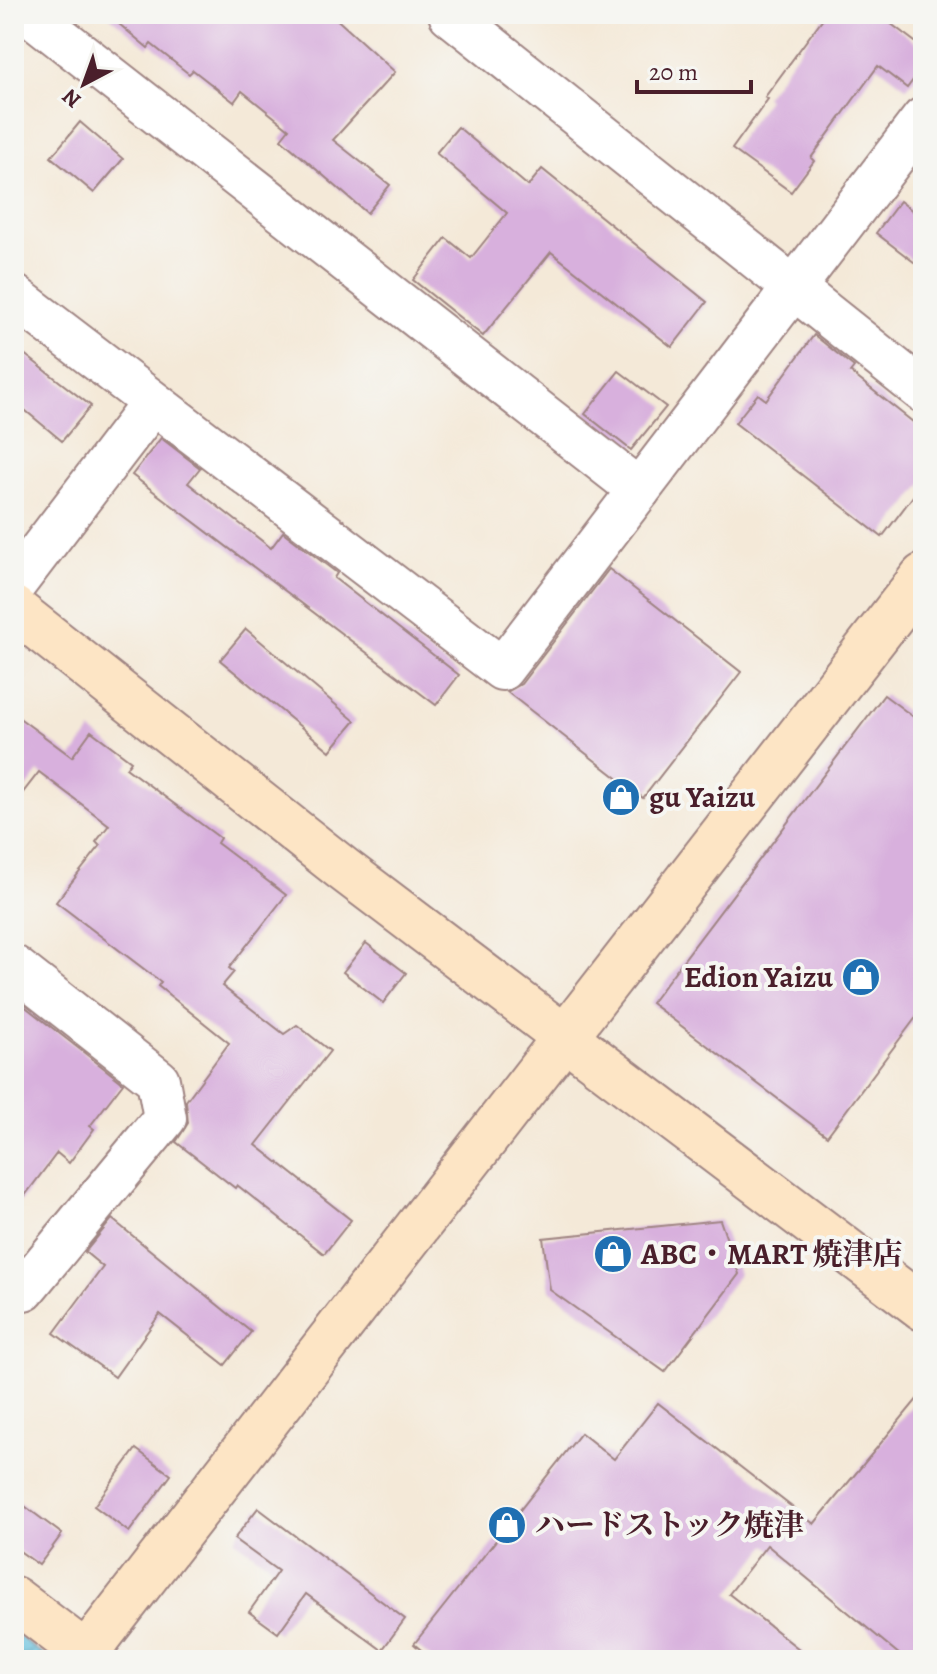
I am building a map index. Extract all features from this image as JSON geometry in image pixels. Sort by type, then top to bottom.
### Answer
[{"type":"street","points":[[30,14],[639,490]]},
{"type":"street","points":[[450,14],[923,391]]},
{"type":"street","points":[[14,296],[502,669],[923,119]]},
{"type":"street","points":[[14,585],[153,403]]},
{"type":"street","points":[[14,1599],[87,1658],[923,576]]},
{"type":"street","points":[[14,609],[343,869],[923,1308]]},
{"type":"street","points":[[14,967],[158,1080],[165,1118],[17,1290]]},
{"type":"water","points":[[14,1632],[50,1660],[14,1660]]},
{"type":"building","points":[[107,14],[331,14],[395,72],[333,140],[390,185],[367,213],[281,139],[289,129],[242,91],[234,102],[193,70],[189,74],[151,44],[148,48]]},
{"type":"building","points":[[826,14],[878,14],[923,48],[923,67],[907,88],[878,66],[811,158],[814,161],[791,192],[732,149],[768,99],[765,97]]},
{"type":"building","points":[[80,122],[123,159],[94,193],[51,157]]},
{"type":"building","points":[[458,127],[528,186],[542,169],[707,302],[672,347],[551,252],[483,336],[413,280],[446,238],[471,258],[507,213],[436,153]]},
{"type":"building","points":[[900,201],[923,219],[923,269],[876,233]]},
{"type":"building","points":[[814,335],[854,367],[850,372],[923,430],[923,483],[882,537],[735,423],[758,394],[766,400]]},
{"type":"building","points":[[14,346],[91,406],[62,441],[14,401]]},
{"type":"building","points":[[619,371],[666,407],[631,450],[585,414]]},
{"type":"building","points":[[161,438],[200,468],[188,483],[271,548],[283,532],[337,573],[334,578],[459,675],[436,705],[132,475]]},
{"type":"building","points":[[609,569],[741,672],[643,798],[507,692],[521,684]]},
{"type":"building","points":[[246,629],[355,721],[330,751],[220,660]]},
{"type":"building","points":[[884,695],[923,724],[923,1008],[827,1136],[651,1003]]},
{"type":"building","points":[[14,714],[72,757],[91,731],[131,761],[126,768],[220,838],[217,843],[286,895],[229,968],[234,972],[222,986],[284,1034],[297,1025],[330,1051],[256,1145],[351,1220],[324,1254],[237,1185],[235,1188],[176,1142],[188,1123],[186,1101],[229,1043],[158,986],[161,982],[56,902],[100,846],[96,842],[109,825],[39,772],[14,804]]},
{"type":"building","points":[[366,943],[406,973],[383,1003],[343,972]]},
{"type":"building","points":[[14,998],[123,1083],[90,1126],[94,1129],[69,1163],[57,1153],[14,1210]]},
{"type":"building","points":[[112,1219],[251,1332],[225,1365],[160,1314],[115,1377],[54,1333],[103,1267],[85,1252]]},
{"type":"building","points":[[720,1220],[739,1274],[665,1372],[550,1290],[543,1238]]},
{"type":"building","points":[[923,1392],[923,1660],[906,1660],[767,1545],[729,1594],[813,1660],[433,1660],[414,1644],[581,1433],[614,1459],[658,1403],[814,1524]]},
{"type":"building","points":[[136,1449],[171,1475],[129,1532],[94,1506]]},
{"type":"building","points":[[14,1498],[62,1534],[39,1565],[14,1547]]},
{"type":"building","points":[[258,1508],[405,1619],[382,1650],[306,1594],[278,1633],[249,1612],[278,1571],[234,1539]]},
{"type":"place","name":"gu Yaizu","points":[[621,797]]},
{"type":"place","name":"Edion Yaizu","points":[[861,977]]},
{"type":"place","name":"ABC・MART 焼津店","points":[[613,1254]]},
{"type":"place","name":"ハードストック焼津","points":[[507,1525]]}]
